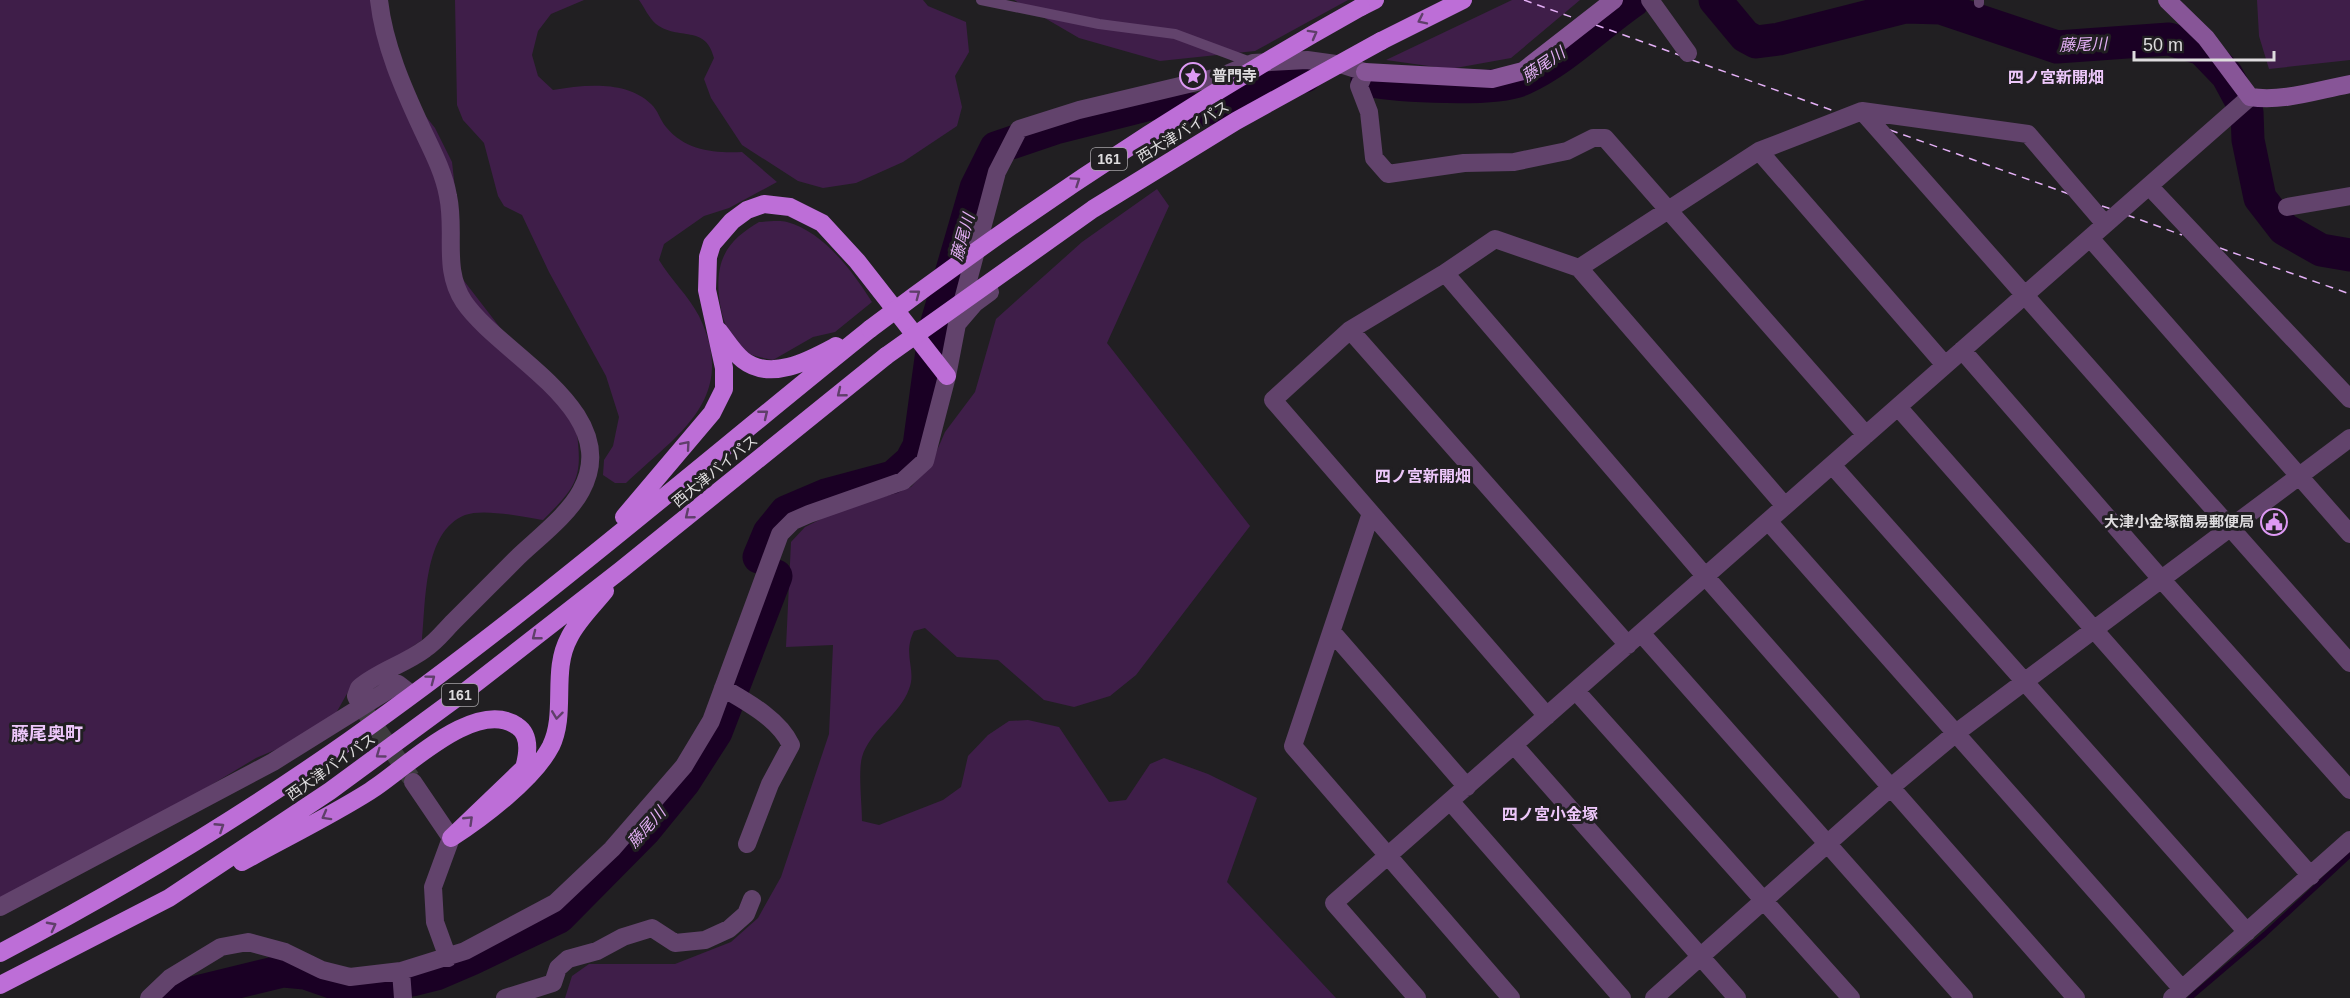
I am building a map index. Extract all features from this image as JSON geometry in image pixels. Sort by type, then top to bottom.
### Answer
[{"type":"highway","name":"西大津バイパス","points":[[0,985],[169,898],[330,791],[462,694],[621,570],[886,356],[1093,209],[1236,121],[1381,41],[1463,0]]},
{"type":"highway","name":"西大津バイパス","points":[[0,953],[174,856],[350,740],[593,553],[870,329],[1074,181],[1216,91],[1368,4]]},
{"type":"highway","points":[[593,553],[712,413],[724,389],[724,368],[706,290],[708,257],[712,244],[732,221],[747,210],[764,204],[790,207],[822,223],[858,261],[945,373]]},
{"type":"highway","points":[[716,328],[744,360],[765,369],[793,366],[870,329]]},
{"type":"highway","points":[[451,838],[484,817],[541,762],[552,744],[557,719],[561,664],[568,638],[621,570]]},
{"type":"highway","points":[[169,898],[205,884],[371,790],[465,726],[488,719],[503,720],[518,726],[527,740],[528,754],[524,768],[451,838]]},
{"type":"street","points":[[358,703],[356,696],[359,688],[428,648],[554,522],[580,493],[588,477],[591,452],[578,415],[565,398],[479,321],[454,283],[450,267],[451,213],[448,194],[439,167],[394,64],[381,20],[379,0]]},
{"type":"street","points":[[149,998],[170,978],[221,947],[248,942],[285,951],[322,970],[350,977],[401,971],[448,958],[519,924],[555,903],[651,816],[730,692],[780,534],[794,521],[839,502],[903,481],[925,461],[957,324],[998,172],[1014,134],[1019,129],[1053,117],[1222,76],[1253,63],[1307,60],[1337,64],[1365,72],[1492,79],[1523,71],[1614,0]]},
{"type":"street","points":[[1650,0],[1688,53]]},
{"type":"street","points":[[2167,0],[2206,38],[2248,98]]},
{"type":"street","points":[[957,324],[975,303],[1128,190],[1305,88],[1337,64]]},
{"type":"street","points":[[1365,72],[1359,86],[1368,112],[1374,158],[1388,174],[1464,163],[1514,162],[1567,151],[1593,138],[1605,138],[1866,435]]},
{"type":"street","points":[[1417,998],[1334,903],[2248,98],[2265,99],[2300,95],[2350,84]]},
{"type":"street","points":[[1579,268],[1666,209],[1759,151],[1862,111],[2028,134],[2105,224]]},
{"type":"street","points":[[1862,111],[2350,663]]},
{"type":"street","points":[[1759,151],[1945,365]]},
{"type":"street","points":[[2149,186],[2350,399]]},
{"type":"street","points":[[2287,207],[2350,196]]},
{"type":"street","points":[[2090,238],[2350,534]]},
{"type":"street","points":[[1547,716],[1273,400],[1350,330],[1445,273],[1495,239],[1579,268],[1784,505]]},
{"type":"street","points":[[1445,273],[1705,576],[2076,998]]},
{"type":"street","points":[[1350,330],[1634,639],[1827,844],[1964,998]]},
{"type":"street","points":[[1962,350],[2162,580],[2350,790]]},
{"type":"street","points":[[1898,407],[2311,876]]},
{"type":"street","points":[[1654,998],[1890,788],[1956,733],[2232,529],[2350,438]]},
{"type":"street","points":[[1832,465],[2247,932]]},
{"type":"street","points":[[1371,513],[1293,746],[1511,998]]},
{"type":"street","points":[[1768,521],[1956,733],[2177,994],[2350,840]]},
{"type":"street","points":[[1332,632],[1467,787]]},
{"type":"street","points":[[0,908],[273,762],[398,684],[411,694]]},
{"type":"street","points":[[1576,691],[1851,998]]},
{"type":"street","points":[[730,692],[756,708],[787,736],[791,746],[770,784],[747,844]]},
{"type":"street","points":[[1514,745],[1737,998]]},
{"type":"street","points":[[414,782],[443,822],[451,838],[433,887],[435,922],[448,958]]},
{"type":"street","points":[[1450,801],[1622,998]]},
{"type":"street","points":[[505,998],[553,983],[558,968],[568,959],[597,951],[640,931],[652,928],[675,943],[705,940],[729,929],[746,914],[752,899]]},
{"type":"street","points":[[401,971],[403,998]]},
{"type":"lane","points":[[981,0],[1088,22],[1175,34],[1253,63]]},
{"type":"shaded area","points":[[0,0],[379,0],[393,75],[435,128],[452,162],[458,215],[451,264],[576,426],[579,457],[576,479],[571,488],[543,520],[482,512],[465,515],[451,524],[441,536],[429,570],[422,640],[349,690],[335,715],[308,736],[256,758],[176,806],[0,901]]},
{"type":"shaded area","points":[[455,0],[584,0],[551,14],[538,31],[532,55],[538,76],[553,90],[604,86],[630,91],[651,104],[666,127],[682,141],[710,151],[742,152],[777,182],[729,208],[704,216],[664,244],[659,260],[699,316],[710,345],[712,370],[707,392],[697,412],[683,430],[626,483],[615,483],[603,475],[604,460],[613,446],[619,417],[606,376],[549,272],[522,215],[504,206],[498,196],[484,143],[463,120],[457,105]]},
{"type":"shaded area","points":[[639,0],[923,0],[928,6],[966,22],[969,52],[955,76],[962,107],[957,126],[903,162],[856,183],[823,188],[798,181],[742,145],[711,98],[704,79],[714,58],[705,41],[698,37],[664,29],[649,16]]},
{"type":"shaded area","points":[[1014,0],[1348,0],[1255,51],[1160,61],[1079,38]]},
{"type":"shaded area","points":[[1512,0],[1580,0],[1511,58],[1450,69],[1386,60]]},
{"type":"shaded area","points":[[2257,0],[2350,0],[2350,60],[2269,69],[2259,36]]},
{"type":"shaded area","points":[[1157,189],[1169,206],[1107,343],[1250,526],[1136,675],[1110,696],[1074,707],[1044,700],[998,660],[957,657],[925,628],[914,631],[909,648],[911,682],[909,689],[899,707],[871,739],[862,757],[860,779],[862,821],[879,825],[943,800],[961,787],[968,756],[988,735],[1009,721],[1028,720],[1059,727],[1109,802],[1126,800],[1150,764],[1164,758],[1208,774],[1257,798],[1227,882],[1336,998],[565,998],[572,976],[589,964],[675,964],[731,942],[758,918],[781,877],[829,734],[833,645],[786,647],[791,542],[805,527],[835,512],[911,487],[931,464],[945,432],[975,392],[996,319],[1082,242]]},
{"type":"shaded area","points":[[759,222],[787,222],[813,234],[847,266],[872,302],[835,332],[813,337],[773,360],[749,354],[737,345],[725,323],[719,295],[720,269],[729,246]]},
{"type":"waterway","name":"藤尾川","points":[[1715,0],[1745,36],[1756,42],[1779,39],[1905,7],[1941,8],[2057,47],[2169,39],[2202,49],[2227,75],[2247,112],[2248,140],[2260,198],[2284,229],[2321,250],[2350,255]]},
{"type":"waterway","name":"藤尾川","points":[[1367,80],[1446,87],[1510,83],[1538,72],[1552,63],[1633,1]]},
{"type":"waterway","name":"藤尾川","points":[[759,557],[769,533],[786,512],[826,495],[893,477],[911,461],[919,446],[935,329],[976,188],[996,148],[1055,128],[1162,101],[1197,111],[1227,103],[1270,80],[1305,76]]},
{"type":"waterway","name":"藤尾川","points":[[412,980],[436,974],[559,917],[644,831],[684,782],[716,732],[776,576]]},
{"type":"waterway","points":[[2190,998],[2265,934],[2350,855]]},
{"type":"waterway","name":"藤尾川","points":[[172,998],[283,971],[305,973],[340,985],[362,988],[397,984]]},
{"type":"ferry route","points":[[1524,0],[1577,19]]},
{"type":"ferry route","points":[[1596,25],[1679,55]]},
{"type":"ferry route","points":[[1692,60],[1837,112]]},
{"type":"ferry route","points":[[1890,130],[2069,194]]},
{"type":"ferry route","points":[[2102,206],[2111,209]]},
{"type":"ferry route","points":[[2127,215],[2182,235]]},
{"type":"ferry route","points":[[2220,248],[2350,294]]},
{"type":"tunnel","points":[[359,703],[411,778]]},
{"type":"place","name":"普門寺","points":[[1193,76]]},
{"type":"place","name":"大津小金塚簡易郵便局","points":[[2274,522]]},
{"type":"district","name":"四ノ宮新開畑","points":[[2056,77]]},
{"type":"district","name":"四ノ宮新開畑","points":[[1423,476]]},
{"type":"district","name":"藤尾奥町","points":[[47,734]]},
{"type":"district","name":"四ノ宮小金塚","points":[[1550,814]]}]
